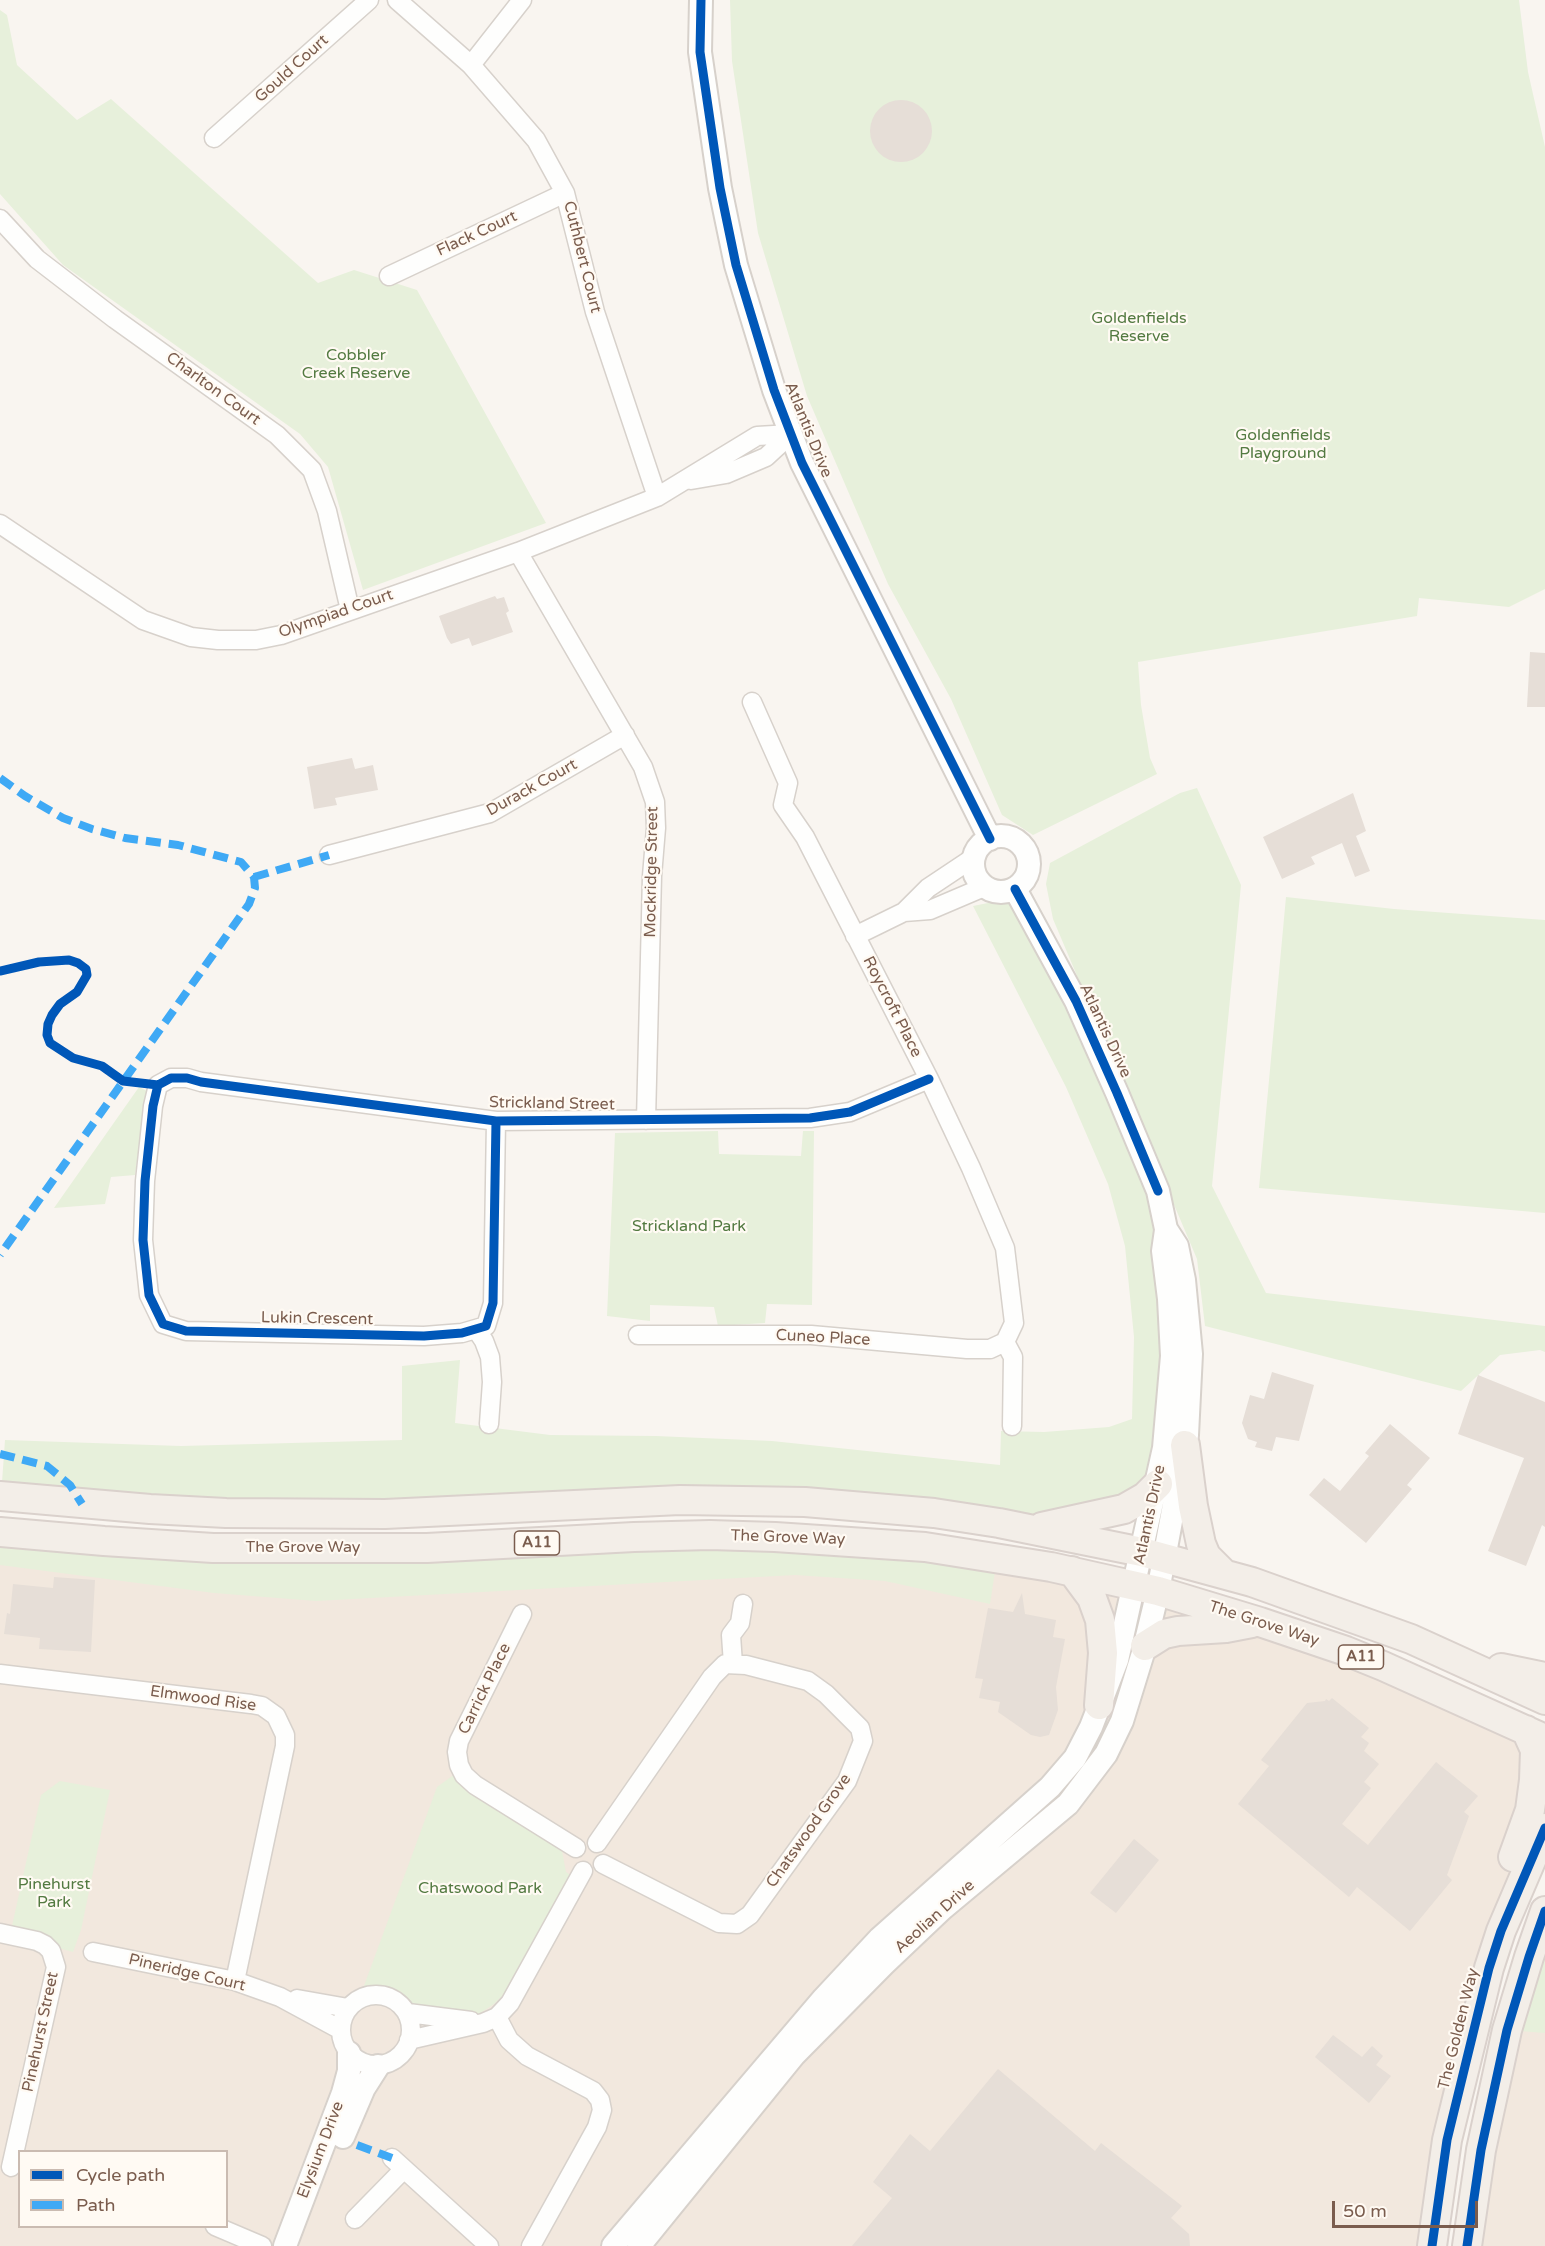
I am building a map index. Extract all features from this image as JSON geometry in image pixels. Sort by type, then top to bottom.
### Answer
[{"type":"main road","points":[[1185,1446],[1193,1506],[1202,1544],[1206,1556],[1223,1573]]},
{"type":"main road","points":[[1031,1529],[1124,1509],[1145,1497],[1158,1484]]},
{"type":"main road","name":"The Grove Way","points":[[0,1496],[225,1513],[340,1514],[680,1500],[805,1502],[934,1514],[1031,1529],[1152,1554],[1223,1573],[1284,1592],[1455,1658],[1545,1700]]},
{"type":"main road","name":"The Grove Way","points":[[0,1532],[224,1548],[427,1548],[634,1537],[776,1537],[925,1547],[1072,1571],[1146,1589],[1260,1622],[1383,1666],[1535,1734]]},
{"type":"main road","points":[[1072,1571],[1092,1598],[1100,1620],[1103,1653],[1099,1705]]},
{"type":"main road","points":[[1145,1646],[1164,1634],[1178,1631],[1226,1628],[1260,1622]]},
{"type":"main road","points":[[1455,1658],[1545,1677]]},
{"type":"main road","points":[[1485,1982],[1497,1901],[1525,1826],[1532,1796],[1536,1765],[1535,1734]]},
{"type":"main road","name":"The Golden Way","points":[[1432,2246],[1447,2140],[1485,1982],[1501,1930],[1545,1828]]},
{"type":"main road","points":[[1467,2246],[1480,2150],[1507,2030],[1528,1957],[1545,1911]]},
{"type":"street","name":"Gould Court","points":[[214,138],[369,0]]},
{"type":"street","name":"Cuthbert Court","points":[[397,0],[471,65],[536,140],[565,192],[595,312],[657,496]]},
{"type":"street","points":[[471,65],[522,0]]},
{"type":"street","name":"Atlantis Drive","points":[[701,0],[700,52],[720,188],[736,265],[774,390],[802,463],[990,839]]},
{"type":"street","name":"Flack Court","points":[[389,276],[565,192]]},
{"type":"street","name":"Charlton Court","points":[[0,219],[37,259],[115,319],[277,435],[312,470],[327,511],[350,610]]},
{"type":"street","name":"Olympiad Court","points":[[0,524],[126,611],[167,630],[191,637],[218,640],[256,639],[281,635],[518,552],[657,496],[757,436],[791,434]]},
{"type":"street","name":"Mockridge Street","points":[[518,552],[643,767],[655,802],[646,1120]]},
{"type":"street","name":"Roycroft Place","points":[[752,702],[788,783],[783,805],[805,837],[929,1079],[971,1168],[1005,1248],[1014,1323],[1005,1342]]},
{"type":"street","name":"Durack Court","points":[[329,855],[490,813],[625,735]]},
{"type":"street","points":[[855,936],[904,912],[928,888],[973,858],[979,847],[998,836],[1010,837],[1019,842],[1027,852],[1029,871],[1023,882],[1015,889],[997,892],[984,887],[977,879],[973,868],[973,858]]},
{"type":"street","points":[[904,912],[930,910],[984,887]]},
{"type":"street","name":"Atlantis Drive","points":[[1015,889],[1076,1001],[1118,1093],[1158,1191],[1166,1229],[1163,1251],[1169,1299],[1172,1356],[1152,1554]]},
{"type":"street","name":"Strickland Street","points":[[153,1106],[158,1085],[171,1078],[187,1078],[201,1082],[496,1121],[810,1118],[850,1112],[929,1079]]},
{"type":"street","name":"Lukin Crescent","points":[[153,1106],[145,1181],[143,1240],[149,1295],[163,1324],[186,1331],[424,1336],[462,1333],[476,1329]]},
{"type":"street","points":[[489,1424],[492,1382],[490,1357],[476,1329],[486,1326],[493,1303],[496,1121]]},
{"type":"street","name":"Atlantis Drive","points":[[1152,1554],[1185,1446],[1191,1354],[1184,1280],[1177,1246],[1166,1229]]},
{"type":"street","name":"Cuneo Place","points":[[638,1335],[811,1335],[967,1349],[990,1349],[1005,1342]]},
{"type":"street","points":[[1005,1342],[1013,1357],[1012,1426]]},
{"type":"street","name":"Aeolian Drive","points":[[639,2246],[794,2055],[942,1909],[1068,1804],[1106,1754],[1125,1713],[1145,1646],[1146,1589],[1152,1554]]},
{"type":"street","name":"Aeolian Drive","points":[[613,2246],[787,2040],[879,1940],[1050,1787],[1075,1758],[1091,1727],[1146,1589]]},
{"type":"street","points":[[597,1843],[712,1677],[725,1664],[733,1664],[731,1635],[740,1623],[742,1604]]},
{"type":"street","name":"Carrick Place","points":[[522,1614],[459,1741],[457,1752],[459,1765],[464,1775],[475,1785],[576,1848]]},
{"type":"street","name":"Chatswood Grove","points":[[603,1864],[719,1923],[737,1924],[750,1915],[847,1781],[863,1741],[860,1728],[826,1694],[808,1681],[746,1665],[733,1664]]},
{"type":"street","name":"Elmwood Rise","points":[[0,1674],[251,1704],[262,1706],[276,1716],[285,1735],[285,1746],[235,1982]]},
{"type":"street","points":[[585,1841],[597,1843],[605,1852],[603,1864],[598,1870],[583,1871],[576,1866],[574,1859],[576,1848],[585,1841]]},
{"type":"street","points":[[410,2040],[490,2020],[510,2003],[583,1871]]},
{"type":"street","name":"Pinehurst Street","points":[[0,1933],[37,1941],[45,1945],[51,1951],[56,1967],[10,2167]]},
{"type":"street","name":"Pineridge Court","points":[[93,1952],[235,1982],[280,1997],[348,2008]]},
{"type":"street","points":[[366,1996],[387,1996],[398,2002],[408,2013],[411,2025],[410,2040],[400,2056],[389,2063],[378,2066],[366,2064],[349,2053],[343,2043],[340,2030],[342,2019],[348,2008],[366,1996]]},
{"type":"street","name":"Pineridge Court","points":[[280,1997],[340,2030]]},
{"type":"street","points":[[408,2013],[490,2020],[528,2056],[593,2091],[600,2100],[602,2110],[597,2127],[531,2246]]},
{"type":"street","name":"Elysium Drive","points":[[285,2246],[343,2093],[349,2071],[349,2053]]},
{"type":"street","name":"Elysium Drive","points":[[301,2246],[352,2113],[366,2083],[378,2066]]},
{"type":"street","points":[[355,2219],[398,2164],[489,2246]]},
{"type":"street","points":[[220,2228],[262,2246]]},
{"type":"shaded area","points":[[0,1532],[104,1541],[634,1537],[1122,1583],[1545,1739],[1545,1828],[1526,1869],[1432,2246],[0,2246]]},
{"type":"shaded area","points":[[1545,1911],[1545,2246],[1467,2246]]},
{"type":"green space","name":"Goldenfields Reserve","points":[[730,0],[1519,0],[1528,72],[1545,147],[1545,589],[1509,607],[1419,598],[1417,616],[1138,662],[1141,705],[1150,758],[1157,774],[1033,835],[1002,815],[951,699],[888,584],[807,396],[758,233],[732,61]]},
{"type":"green space","name":"Cobbler Creek Reserve","points":[[0,10],[7,15],[17,65],[77,120],[111,99],[318,283],[354,270],[417,290],[546,523],[363,590],[328,467],[300,434],[63,265],[0,194]]},
{"type":"green space","points":[[1197,788],[1241,885],[1212,1186],[1266,1293],[1545,1326],[1545,1352],[1540,1350],[1500,1355],[1461,1391],[1205,1326],[1197,1259],[1053,919],[1046,884],[1050,863],[1180,793]]},
{"type":"green space","points":[[1015,889],[1158,1191],[1164,1486],[1031,1529],[934,1513],[526,1508],[1,1496],[5,1440],[181,1446],[402,1440],[402,1366],[460,1360],[455,1423],[550,1435],[656,1436],[772,1441],[1000,1465],[1001,1431],[1044,1432],[1109,1427],[1132,1419],[1134,1337],[1125,1246],[1108,1184],[1066,1087],[973,906],[993,902]]},
{"type":"green space","points":[[1286,897],[1394,909],[1545,920],[1545,1213],[1259,1188]]},
{"type":"green space","points":[[139,1087],[147,1091],[135,1175],[111,1177],[105,1204],[54,1208]]},
{"type":"green space","name":"Strickland Park","points":[[718,1131],[719,1154],[801,1156],[803,1131],[814,1131],[812,1305],[767,1304],[765,1323],[718,1326],[714,1307],[650,1305],[650,1321],[607,1316],[615,1133]]},
{"type":"green space","points":[[0,1530],[213,1548],[699,1536],[997,1558],[990,1604],[885,1581],[795,1575],[316,1601],[214,1593],[0,1565]]},
{"type":"green space","name":"Chatswood Park","points":[[455,1774],[462,1784],[562,1851],[566,1872],[573,1877],[509,1989],[494,2004],[479,2014],[436,2012],[412,2007],[402,1996],[391,1990],[371,1990],[361,1994],[437,1787]]},
{"type":"green space","name":"Pinehurst Park","points":[[60,1781],[110,1790],[81,1930],[73,1952],[10,1935],[41,1795]]},
{"type":"green space","points":[[1545,1915],[1545,2033],[1507,2030]]},
{"type":"building","points":[[901,100],[918,105],[923,109],[927,114],[932,131],[927,148],[923,153],[918,157],[901,162],[884,157],[879,153],[875,148],[870,131],[875,114],[879,109],[884,105]]},
{"type":"building","points":[[495,596],[497,599],[504,597],[509,611],[506,613],[513,632],[472,646],[469,638],[451,644],[439,616]]},
{"type":"building","points":[[1530,652],[1545,653],[1545,707],[1527,707]]},
{"type":"building","points":[[352,758],[355,769],[373,765],[378,790],[335,798],[337,805],[314,809],[307,767]]},
{"type":"building","points":[[1353,793],[1366,831],[1356,836],[1370,871],[1355,877],[1342,843],[1311,857],[1315,864],[1282,879],[1263,837]]},
{"type":"building","points":[[1272,1372],[1314,1385],[1299,1441],[1276,1437],[1272,1451],[1255,1447],[1257,1442],[1248,1439],[1242,1423],[1250,1395],[1264,1399]]},
{"type":"building","points":[[1478,1375],[1545,1402],[1545,1527],[1542,1525],[1526,1566],[1488,1551],[1524,1458],[1458,1434]]},
{"type":"building","points":[[1390,1424],[1430,1458],[1407,1485],[1412,1489],[1366,1543],[1309,1495],[1324,1478],[1340,1491],[1369,1456],[1365,1453]]},
{"type":"building","points":[[54,1577],[95,1580],[91,1652],[39,1649],[40,1638],[4,1634],[7,1613],[10,1614],[13,1584],[53,1588]]},
{"type":"building","points":[[1022,1593],[1025,1614],[1056,1620],[1053,1637],[1065,1639],[1056,1687],[1058,1710],[1049,1735],[1040,1737],[1031,1735],[998,1712],[1000,1702],[979,1698],[983,1679],[975,1678],[988,1608],[1013,1612]]},
{"type":"building","points":[[1332,1698],[1369,1728],[1361,1737],[1369,1743],[1364,1751],[1379,1764],[1364,1782],[1371,1788],[1342,1824],[1368,1845],[1436,1762],[1478,1796],[1464,1812],[1469,1816],[1447,1875],[1452,1880],[1410,1931],[1357,1887],[1349,1897],[1238,1804],[1269,1766],[1261,1760],[1307,1703],[1326,1699],[1329,1701]]},
{"type":"building","points":[[1134,1839],[1159,1860],[1116,1913],[1090,1893]]},
{"type":"building","points":[[1333,2035],[1362,2057],[1372,2046],[1383,2056],[1376,2065],[1391,2076],[1369,2103],[1315,2057]]},
{"type":"building","points":[[998,2069],[1095,2151],[1101,2143],[1182,2206],[1171,2218],[1189,2234],[1190,2246],[852,2246],[892,2198],[873,2182],[910,2134],[930,2151]]},
{"type":"marked path","points":[[0,778],[63,818],[92,829],[125,838],[178,845],[241,862],[254,877],[255,888],[249,904],[0,1255]]},
{"type":"marked path","points":[[254,877],[329,855]]},
{"type":"marked path","points":[[0,1454],[47,1466],[70,1485],[82,1504]]},
{"type":"marked path","points":[[357,2145],[392,2158]]},
{"type":"cycle path","points":[[701,0],[700,52],[720,188],[736,265],[774,390],[802,463],[990,839]]},
{"type":"cycle path","points":[[1015,889],[1076,1001],[1158,1191]]},
{"type":"cycle path","points":[[0,971],[39,962],[69,960],[78,963],[86,969],[87,975],[77,992],[60,1004],[52,1015],[47,1035],[50,1043],[73,1058],[102,1066],[123,1081],[158,1085]]},
{"type":"cycle path","points":[[496,1121],[493,1303],[486,1326],[462,1333],[424,1336],[186,1331],[163,1324],[149,1295],[143,1240],[145,1181],[153,1106],[158,1085],[171,1078],[187,1078],[201,1082],[496,1121],[810,1118],[850,1112],[929,1079]]},
{"type":"cycle path","points":[[1432,2246],[1447,2140],[1489,1968],[1501,1931],[1545,1828]]},
{"type":"cycle path","points":[[1467,2246],[1481,2150],[1507,2030],[1545,1911]]},
{"type":"park label","name":"Goldenfields Playground","points":[[1283,445]]}]
